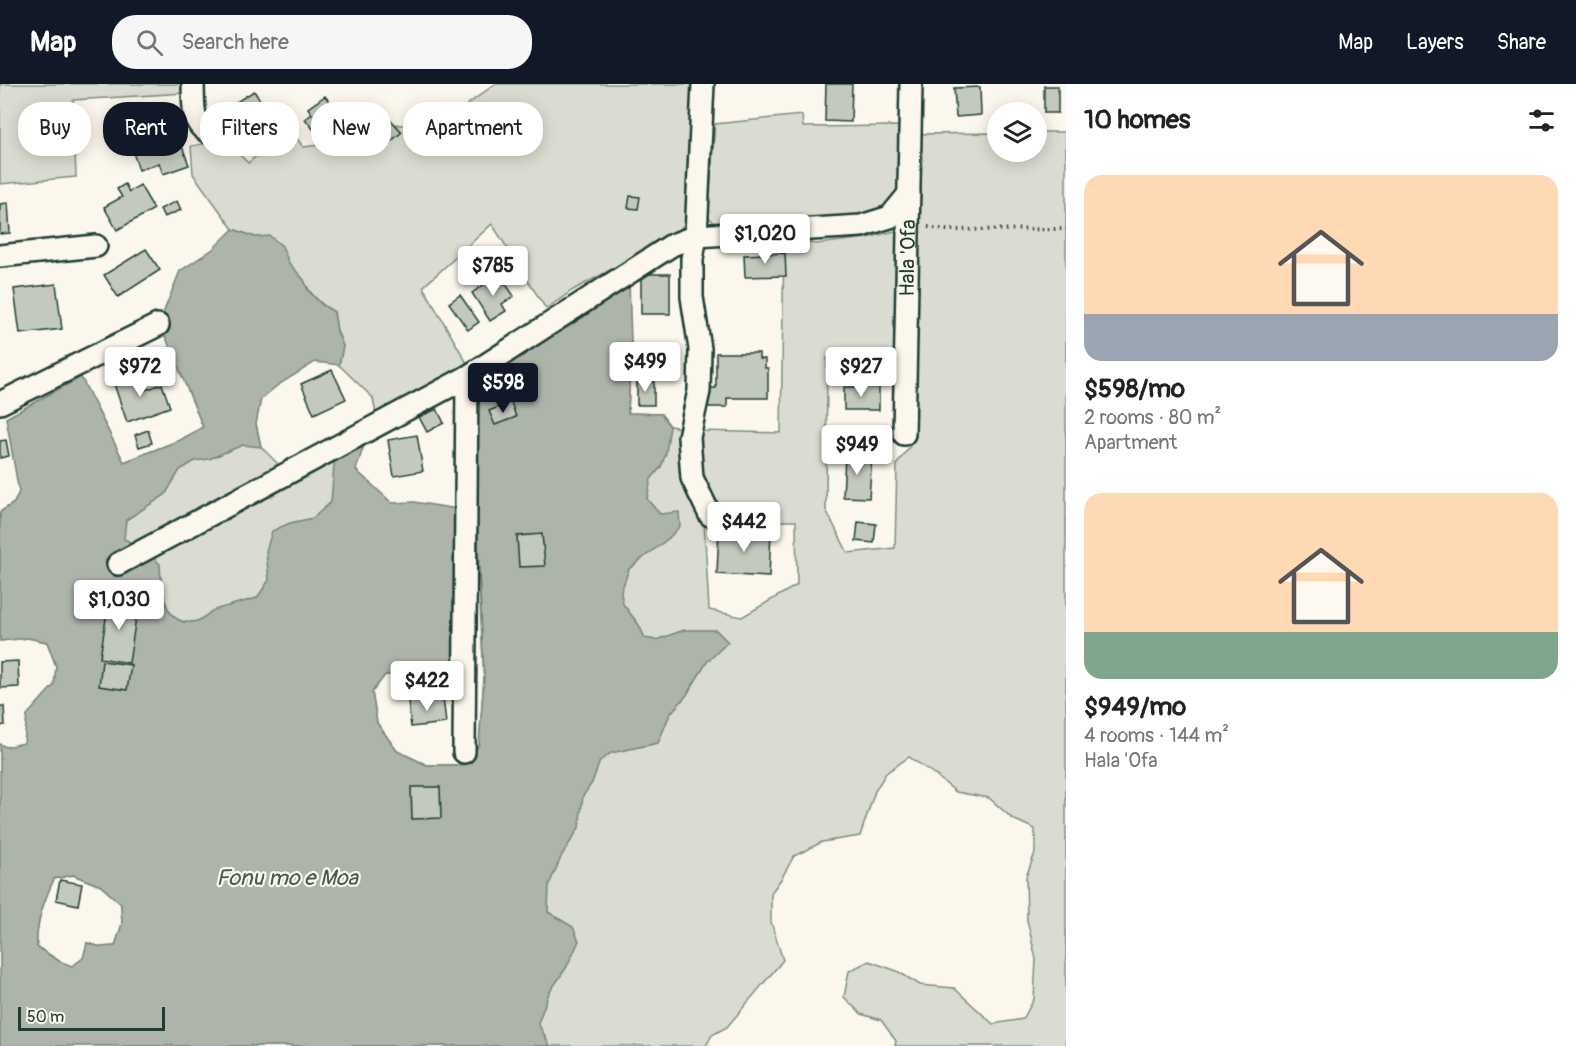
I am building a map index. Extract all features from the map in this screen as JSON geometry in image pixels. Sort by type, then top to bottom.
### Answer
[{"type":"street","points":[[193,84],[196,121],[200,126]]},
{"type":"street","points":[[703,84],[696,236],[692,260],[692,297],[700,350],[699,391],[689,437],[692,478],[710,515]]},
{"type":"street","name":"Hala 'Ofa","points":[[904,434],[911,84]]},
{"type":"street","points":[[118,564],[467,377],[672,244],[696,236],[861,226],[890,217],[908,203]]},
{"type":"street","points":[[0,256],[96,246]]},
{"type":"street","points":[[0,403],[158,325]]},
{"type":"street","points":[[464,752],[467,377]]},
{"type":"path","points":[[908,203],[924,226],[947,230],[1066,229]]},
{"type":"shaded area","points":[[0,84],[184,84],[185,93],[73,100],[73,102],[18,102],[18,156],[75,156],[76,177],[0,184]]},
{"type":"shaded area","points":[[495,84],[692,84],[687,221],[669,242],[573,290],[546,309],[492,224],[423,287],[467,363],[377,420],[373,398],[339,365],[343,346],[337,331],[334,312],[316,299],[304,280],[164,311],[255,237],[233,229],[193,174],[191,146],[200,144],[200,156],[241,156],[248,163],[256,156],[299,156],[299,141],[303,147],[311,146],[311,156],[391,156],[391,124],[403,125],[403,156],[543,156],[543,102],[471,102]]},
{"type":"shaded area","points":[[802,115],[803,127],[899,126],[899,192],[883,210],[858,218],[717,226],[708,216],[715,124]]},
{"type":"shaded area","points":[[1047,132],[1066,132],[1066,1046],[895,1046],[896,1041],[881,1020],[861,1014],[844,997],[849,971],[869,961],[897,971],[920,985],[954,988],[993,1024],[1023,1019],[1034,999],[1036,959],[1027,920],[1026,877],[1035,853],[1035,829],[1013,819],[989,798],[956,792],[909,757],[886,773],[875,791],[860,836],[822,842],[794,856],[771,893],[771,922],[783,960],[727,1027],[712,1035],[706,1046],[132,1046],[87,943],[101,947],[115,946],[122,924],[121,904],[101,886],[73,875],[54,879],[41,912],[37,930],[37,947],[0,923],[47,830],[56,666],[47,642],[28,638],[0,641],[0,512],[14,503],[19,492],[98,411],[124,462],[180,440],[203,427],[179,368],[260,399],[256,424],[261,447],[282,468],[363,448],[355,470],[367,483],[463,677],[385,675],[372,692],[377,723],[397,751],[427,765],[464,765],[479,745],[484,678],[478,567],[631,343],[628,413],[661,414],[670,426],[699,431],[781,433],[784,240],[817,244],[867,238],[899,230],[896,356],[827,358],[826,510],[848,553],[895,548],[897,464],[915,439],[917,134],[987,133],[987,162],[1047,162]],"holes":[[[704,521],[796,521],[797,585],[742,617],[709,610]]]},
{"type":"water","name":"Fonu mo e Moa","points":[[233,229],[255,237],[270,236],[282,246],[289,263],[304,280],[308,290],[321,304],[334,312],[337,331],[343,346],[339,365],[315,362],[278,385],[261,399],[256,424],[261,447],[243,445],[209,459],[195,461],[180,470],[165,495],[126,520],[124,539],[145,549],[160,564],[161,583],[166,604],[177,619],[186,622],[197,621],[214,610],[257,598],[269,580],[266,551],[272,531],[290,523],[313,518],[331,502],[335,452],[363,448],[356,470],[392,503],[414,502],[457,509],[463,677],[385,675],[372,692],[377,723],[397,751],[427,765],[464,765],[479,745],[484,678],[472,412],[476,388],[629,280],[631,343],[628,413],[661,414],[670,426],[666,453],[661,467],[651,479],[647,499],[660,514],[679,512],[680,526],[669,538],[629,569],[621,592],[623,604],[639,625],[645,638],[656,640],[684,630],[716,630],[728,642],[707,662],[686,696],[670,714],[658,743],[611,753],[600,761],[592,783],[583,796],[579,828],[562,855],[549,885],[548,912],[573,927],[579,941],[566,968],[549,993],[538,1023],[550,1046],[0,1046],[0,744],[6,747],[24,743],[27,715],[54,685],[56,666],[47,642],[28,638],[0,641],[0,512],[14,503],[19,492],[6,418],[81,377],[124,462],[180,440],[203,427],[164,333],[164,311],[180,271],[213,249]],"holes":[[[73,875],[101,886],[121,904],[122,924],[115,946],[101,947],[87,943],[83,958],[72,966],[59,961],[37,947],[39,921],[54,879]]]},
{"type":"building","points":[[826,84],[852,84],[851,122],[825,121]]},
{"type":"building","points":[[1044,86],[1058,86],[1058,113],[1047,113],[1047,102],[1044,102]]},
{"type":"building","points":[[980,87],[981,115],[956,117],[954,88]]},
{"type":"building","points":[[254,91],[261,102],[236,102]]},
{"type":"building","points":[[325,96],[330,102],[316,102]]},
{"type":"building","points":[[311,115],[311,126],[305,119]]},
{"type":"building","points":[[391,120],[402,132],[391,141]]},
{"type":"building","points":[[134,156],[186,156],[189,165],[163,174],[159,163],[139,170]]},
{"type":"building","points":[[125,184],[129,192],[140,185],[154,209],[117,230],[104,207],[122,197],[117,189]]},
{"type":"building","points":[[630,196],[640,197],[638,209],[628,208]]},
{"type":"building","points":[[177,201],[181,210],[164,217],[160,209]]},
{"type":"building","points":[[8,203],[10,233],[0,234],[0,204]]},
{"type":"building","points":[[146,249],[160,270],[118,297],[104,275]]},
{"type":"building","points":[[785,253],[786,276],[745,277],[744,255]]},
{"type":"building","points":[[499,274],[514,296],[502,304],[506,311],[490,321],[472,293]]},
{"type":"building","points":[[641,274],[670,274],[670,314],[641,314]]},
{"type":"building","points":[[56,284],[62,329],[20,334],[14,289]]},
{"type":"building","points":[[460,295],[479,322],[468,330],[449,303]]},
{"type":"building","points":[[716,353],[759,353],[759,359],[765,359],[765,368],[768,368],[768,398],[727,398],[727,407],[708,407],[708,388],[716,388]]},
{"type":"building","points":[[332,370],[346,399],[314,414],[301,384]]},
{"type":"building","points":[[140,375],[145,390],[162,384],[170,407],[127,422],[114,384]]},
{"type":"building","points":[[637,381],[654,382],[654,405],[637,405]]},
{"type":"building","points":[[844,387],[879,387],[879,410],[844,410]]},
{"type":"building","points":[[511,402],[516,417],[495,425],[489,411]]},
{"type":"building","points":[[437,409],[444,423],[427,432],[419,417]]},
{"type":"building","points":[[148,430],[152,443],[139,447],[135,435]]},
{"type":"building","points":[[417,435],[423,471],[394,476],[388,440]]},
{"type":"building","points":[[6,440],[9,456],[0,458],[0,441]]},
{"type":"building","points":[[845,455],[872,456],[869,498],[843,497]]},
{"type":"building","points":[[858,522],[876,524],[874,543],[856,541]]},
{"type":"building","points":[[719,529],[771,532],[769,577],[717,574]]},
{"type":"building","points":[[542,534],[545,566],[519,567],[517,536]]},
{"type":"building","points":[[109,599],[138,604],[129,663],[100,658]]},
{"type":"building","points":[[18,661],[19,687],[0,688],[0,662]]},
{"type":"building","points":[[102,661],[131,665],[127,690],[99,686]]},
{"type":"building","points":[[443,697],[446,723],[411,727],[408,700]]},
{"type":"building","points":[[0,706],[4,706],[5,725],[0,726]]},
{"type":"building","points":[[411,787],[440,787],[441,818],[412,819]]},
{"type":"building","points":[[60,880],[82,884],[78,905],[56,900]]}]
